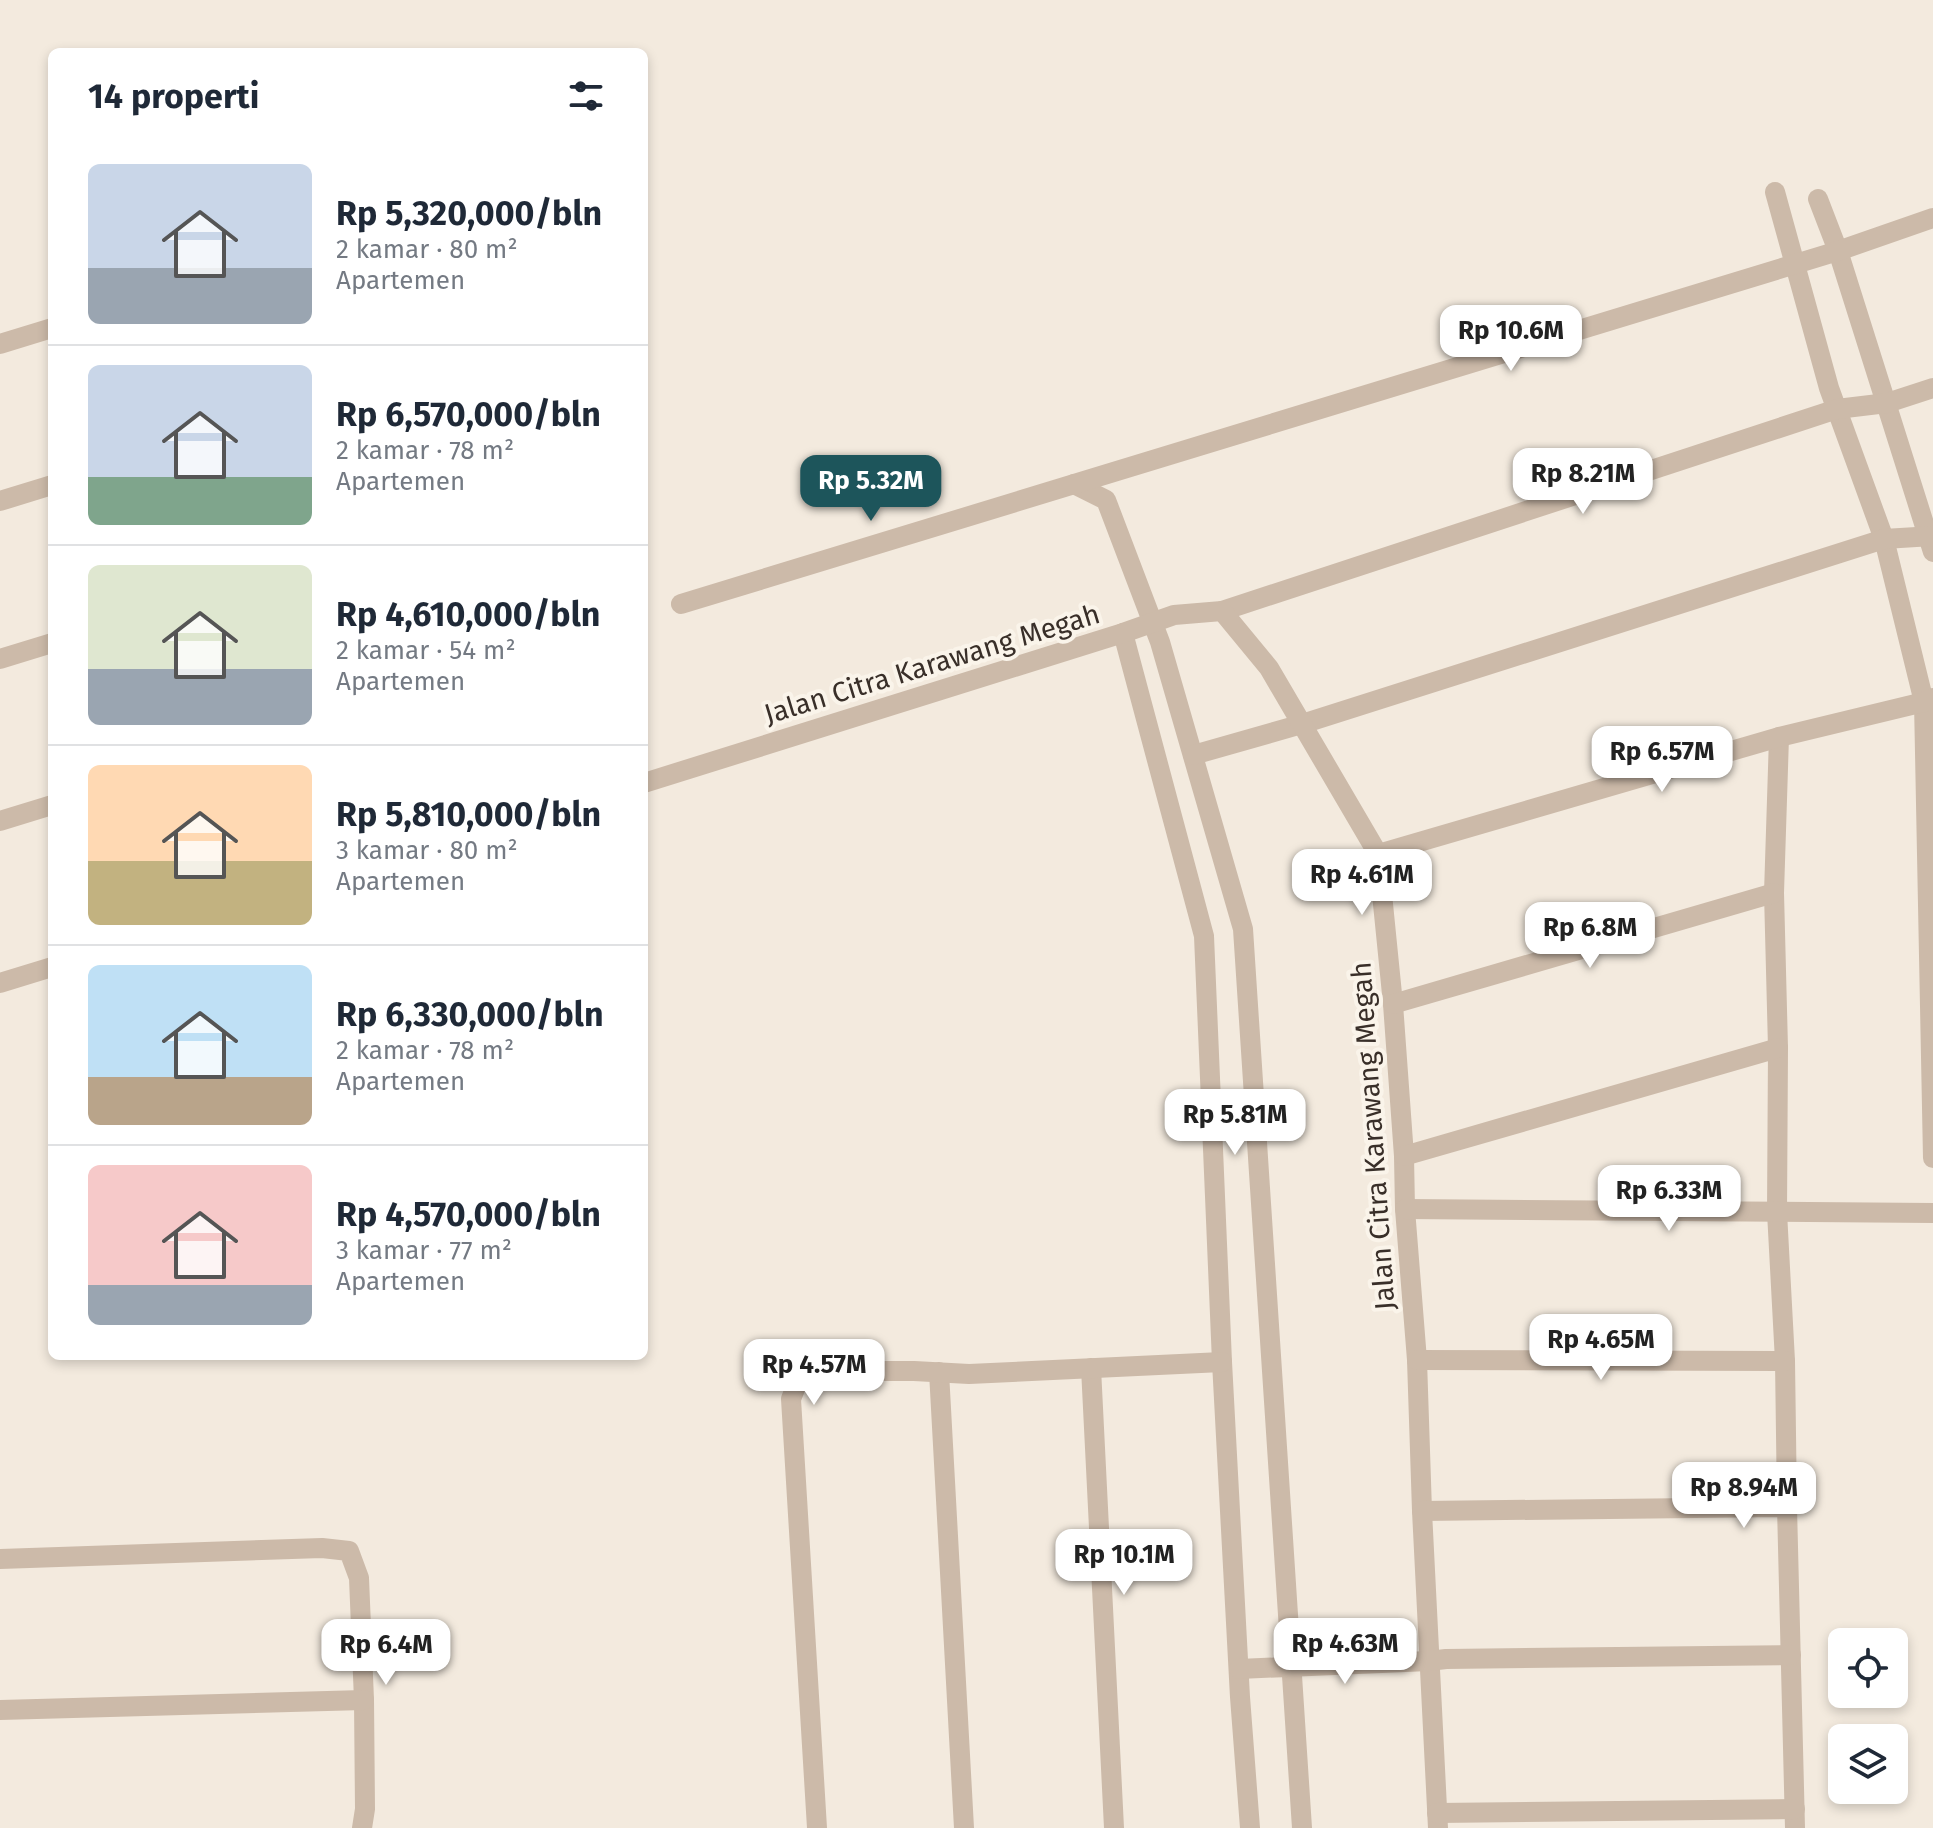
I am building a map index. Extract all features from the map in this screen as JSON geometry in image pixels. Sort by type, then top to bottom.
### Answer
[{"type":"street","points":[[1775,192],[1829,388],[1884,539],[1928,700],[1933,1158]]},
{"type":"street","points":[[1193,755],[1302,724],[1884,539],[1931,542],[1838,251],[1818,199]]},
{"type":"street","points":[[681,604],[1838,251],[1933,218]]},
{"type":"street","points":[[0,344],[48,329]]},
{"type":"street","points":[[1222,611],[1837,409],[1887,403],[1933,388]]},
{"type":"street","points":[[1074,484],[1106,500],[1153,622],[1243,929],[1302,1828]]},
{"type":"street","points":[[0,501],[48,486]]},
{"type":"street","name":"Jalan Citra Karawang Megah","points":[[648,782],[1174,615],[1222,611],[1269,668],[1378,854],[1393,1004],[1417,1360],[1438,1821]]},
{"type":"street","points":[[1123,633],[1204,936],[1222,1362],[1250,1828]]},
{"type":"street","points":[[0,659],[48,644]]},
{"type":"street","points":[[1378,854],[1779,737],[1928,700]]},
{"type":"street","points":[[1438,1821],[1795,1818],[1785,1361],[1777,1212],[1778,1048],[1774,893],[1779,737]]},
{"type":"street","points":[[0,821],[48,806]]},
{"type":"street","points":[[1393,1004],[1774,893]]},
{"type":"street","points":[[0,983],[48,968]]},
{"type":"street","points":[[1404,1156],[1778,1048]]},
{"type":"street","points":[[1405,1209],[1933,1213]]},
{"type":"street","points":[[1417,1360],[1785,1361]]},
{"type":"street","points":[[817,1828],[791,1399],[800,1376],[834,1371],[969,1374],[1222,1362]]},
{"type":"street","points":[[1091,1368],[1114,1828]]},
{"type":"street","points":[[939,1372],[964,1828]]},
{"type":"street","points":[[1422,1511],[1787,1507]]},
{"type":"street","points":[[0,1559],[322,1548],[349,1551],[359,1578],[364,1700],[365,1809],[362,1828]]},
{"type":"street","points":[[1239,1669],[1446,1659],[1791,1655]]},
{"type":"street","points":[[0,1710],[364,1700]]}]
